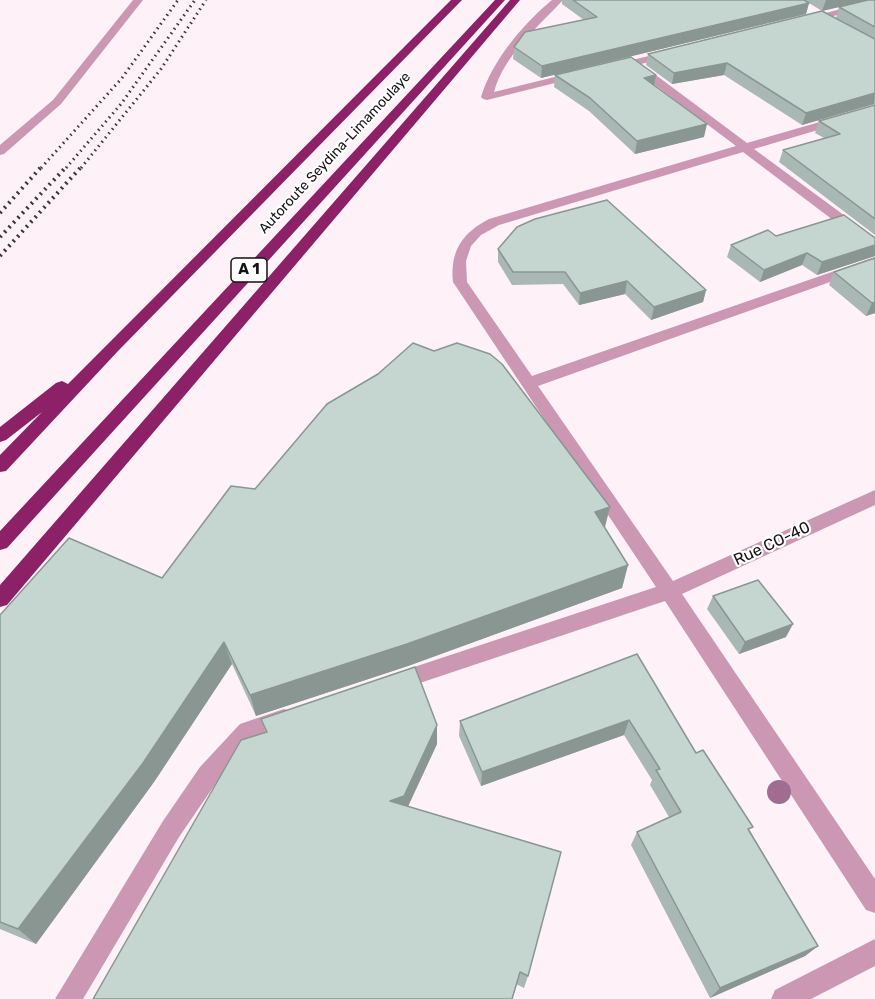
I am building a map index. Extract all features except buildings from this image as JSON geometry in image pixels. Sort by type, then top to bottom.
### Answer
[{"type":"highway","name":"Autoroute Seydina-Limamoulaye","points":[[0,465],[113,347],[457,0]]},
{"type":"highway","name":"Autoroute Seydina-Limamoulaye","points":[[0,543],[500,0]]},
{"type":"highway","points":[[0,599],[515,0]]},
{"type":"highway","points":[[0,436],[113,347]]},
{"type":"street","points":[[0,151],[57,102],[138,0]]},
{"type":"street","points":[[558,0],[549,6],[517,46],[488,86],[487,97],[676,52]]},
{"type":"street","points":[[787,25],[875,3]]},
{"type":"street","points":[[801,6],[839,27]]},
{"type":"street","points":[[632,63],[875,245]]},
{"type":"street","points":[[875,109],[511,216],[477,230],[465,242],[458,270],[460,282],[530,383],[875,902]]},
{"type":"street","points":[[530,383],[875,261]]},
{"type":"street","name":"Rue CO-40","points":[[373,689],[669,591],[875,497]]},
{"type":"street","points":[[68,999],[171,829],[208,775],[248,731],[305,712]]},
{"type":"street","points":[[784,999],[875,952]]},
{"type":"railway","points":[[41,168],[122,78],[178,0]]},
{"type":"railway","points":[[66,168],[121,104],[195,0]]},
{"type":"railway","points":[[81,168],[161,69],[206,0]]},
{"type":"railway","points":[[0,213],[42,166]]},
{"type":"railway","points":[[0,237],[67,166]]},
{"type":"railway","points":[[0,256],[82,166]]}]
